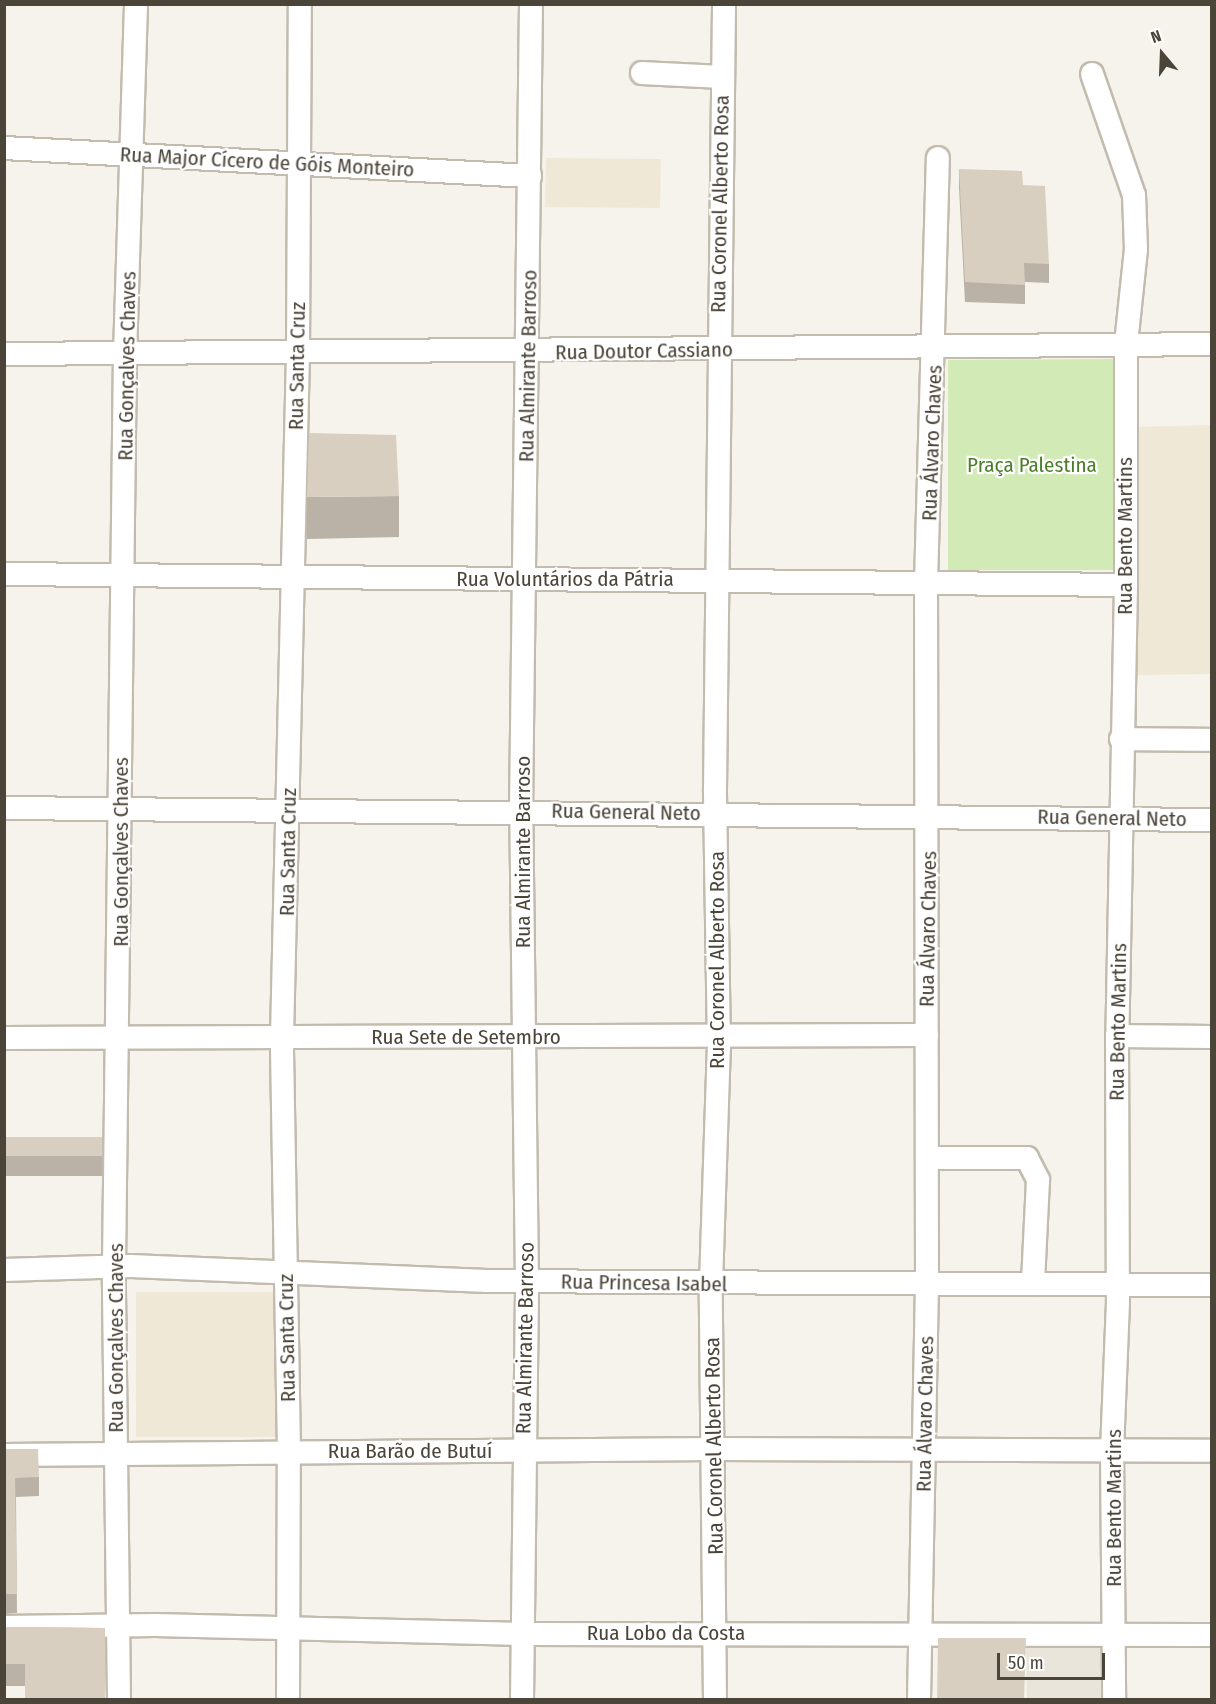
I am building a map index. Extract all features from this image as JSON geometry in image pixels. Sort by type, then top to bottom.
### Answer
[{"type":"street","name":"Rua Gonçalves Chaves","points":[[119,1700],[120,1625],[114,1266],[120,1038],[119,809],[125,578],[125,355],[136,4]]},
{"type":"street","name":"Rua Santa Cruz","points":[[288,1700],[289,1451],[282,1037],[289,808],[290,580],[298,354],[300,4]]},
{"type":"street","name":"Rua Almirante Barroso","points":[[522,1700],[527,1282],[521,810],[526,578],[531,4]]},
{"type":"street","name":"Rua Coronel Alberto Rosa","points":[[715,1700],[717,1633],[711,1284],[718,1035],[716,813],[718,350],[724,4]]},
{"type":"street","points":[[642,73],[722,77]]},
{"type":"street","name":"Rua Bento Martins","points":[[1092,74],[1134,195],[1136,249],[1125,344],[1126,585],[1121,739],[1117,1036],[1118,1284],[1112,1451],[1114,1700]]},
{"type":"street","name":"Rua Major Cícero de Góis Monteiro","points":[[4,148],[530,176]]},
{"type":"street","name":"Rua Álvaro Chaves","points":[[919,1700],[927,1283],[929,816],[926,583],[936,349],[938,158]]},
{"type":"street","name":"Rua Doutor Cassiano","points":[[4,354],[936,349],[1212,344]]},
{"type":"street","name":"Rua Voluntários da Pátria","points":[[4,574],[290,580],[718,579],[1126,585]]},
{"type":"street","points":[[1121,739],[1212,740]]},
{"type":"street","name":"Rua General Neto","points":[[4,808],[521,810],[1212,820]]},
{"type":"street","name":"Rua Sete de Setembro","points":[[4,1038],[927,1035]]},
{"type":"street","points":[[1117,1036],[1212,1037]]},
{"type":"street","points":[[927,1158],[1027,1158],[1038,1180],[1033,1284]]},
{"type":"street","name":"Rua Princesa Isabel","points":[[4,1270],[114,1266],[527,1282],[1212,1286]]},
{"type":"street","name":"Rua Barão de Butuí","points":[[4,1455],[713,1449],[925,1452],[1212,1451]]},
{"type":"street","name":"Rua Lobo da Costa","points":[[4,1627],[120,1625],[288,1631],[521,1634],[1212,1635]]},
{"type":"shaded area","points":[[546,158],[661,159],[660,208],[545,207]]},
{"type":"shaded area","points":[[1211,425],[1211,674],[1137,675],[1132,427]]},
{"type":"shaded area","points":[[136,1292],[277,1292],[276,1437],[136,1437]]},
{"type":"shaded area","points":[[1026,1646],[1102,1646],[1101,1699],[1027,1699]]},
{"type":"green space","name":"Praça Palestina","points":[[1115,359],[1116,570],[948,570],[948,360]]},
{"type":"building","points":[[959,169],[1022,171],[1023,185],[1045,186],[1049,264],[1024,263],[1025,285],[965,282]]},
{"type":"building","points":[[309,433],[396,435],[399,496],[307,497]]},
{"type":"building","points":[[4,1137],[102,1137],[102,1156],[4,1156]]},
{"type":"building","points":[[4,1449],[38,1449],[39,1477],[15,1478],[17,1594],[4,1594]]},
{"type":"building","points":[[4,1627],[105,1628],[105,1700],[25,1700],[25,1664],[4,1664]]},
{"type":"building","points":[[938,1638],[1026,1638],[1024,1700],[937,1700]]}]
